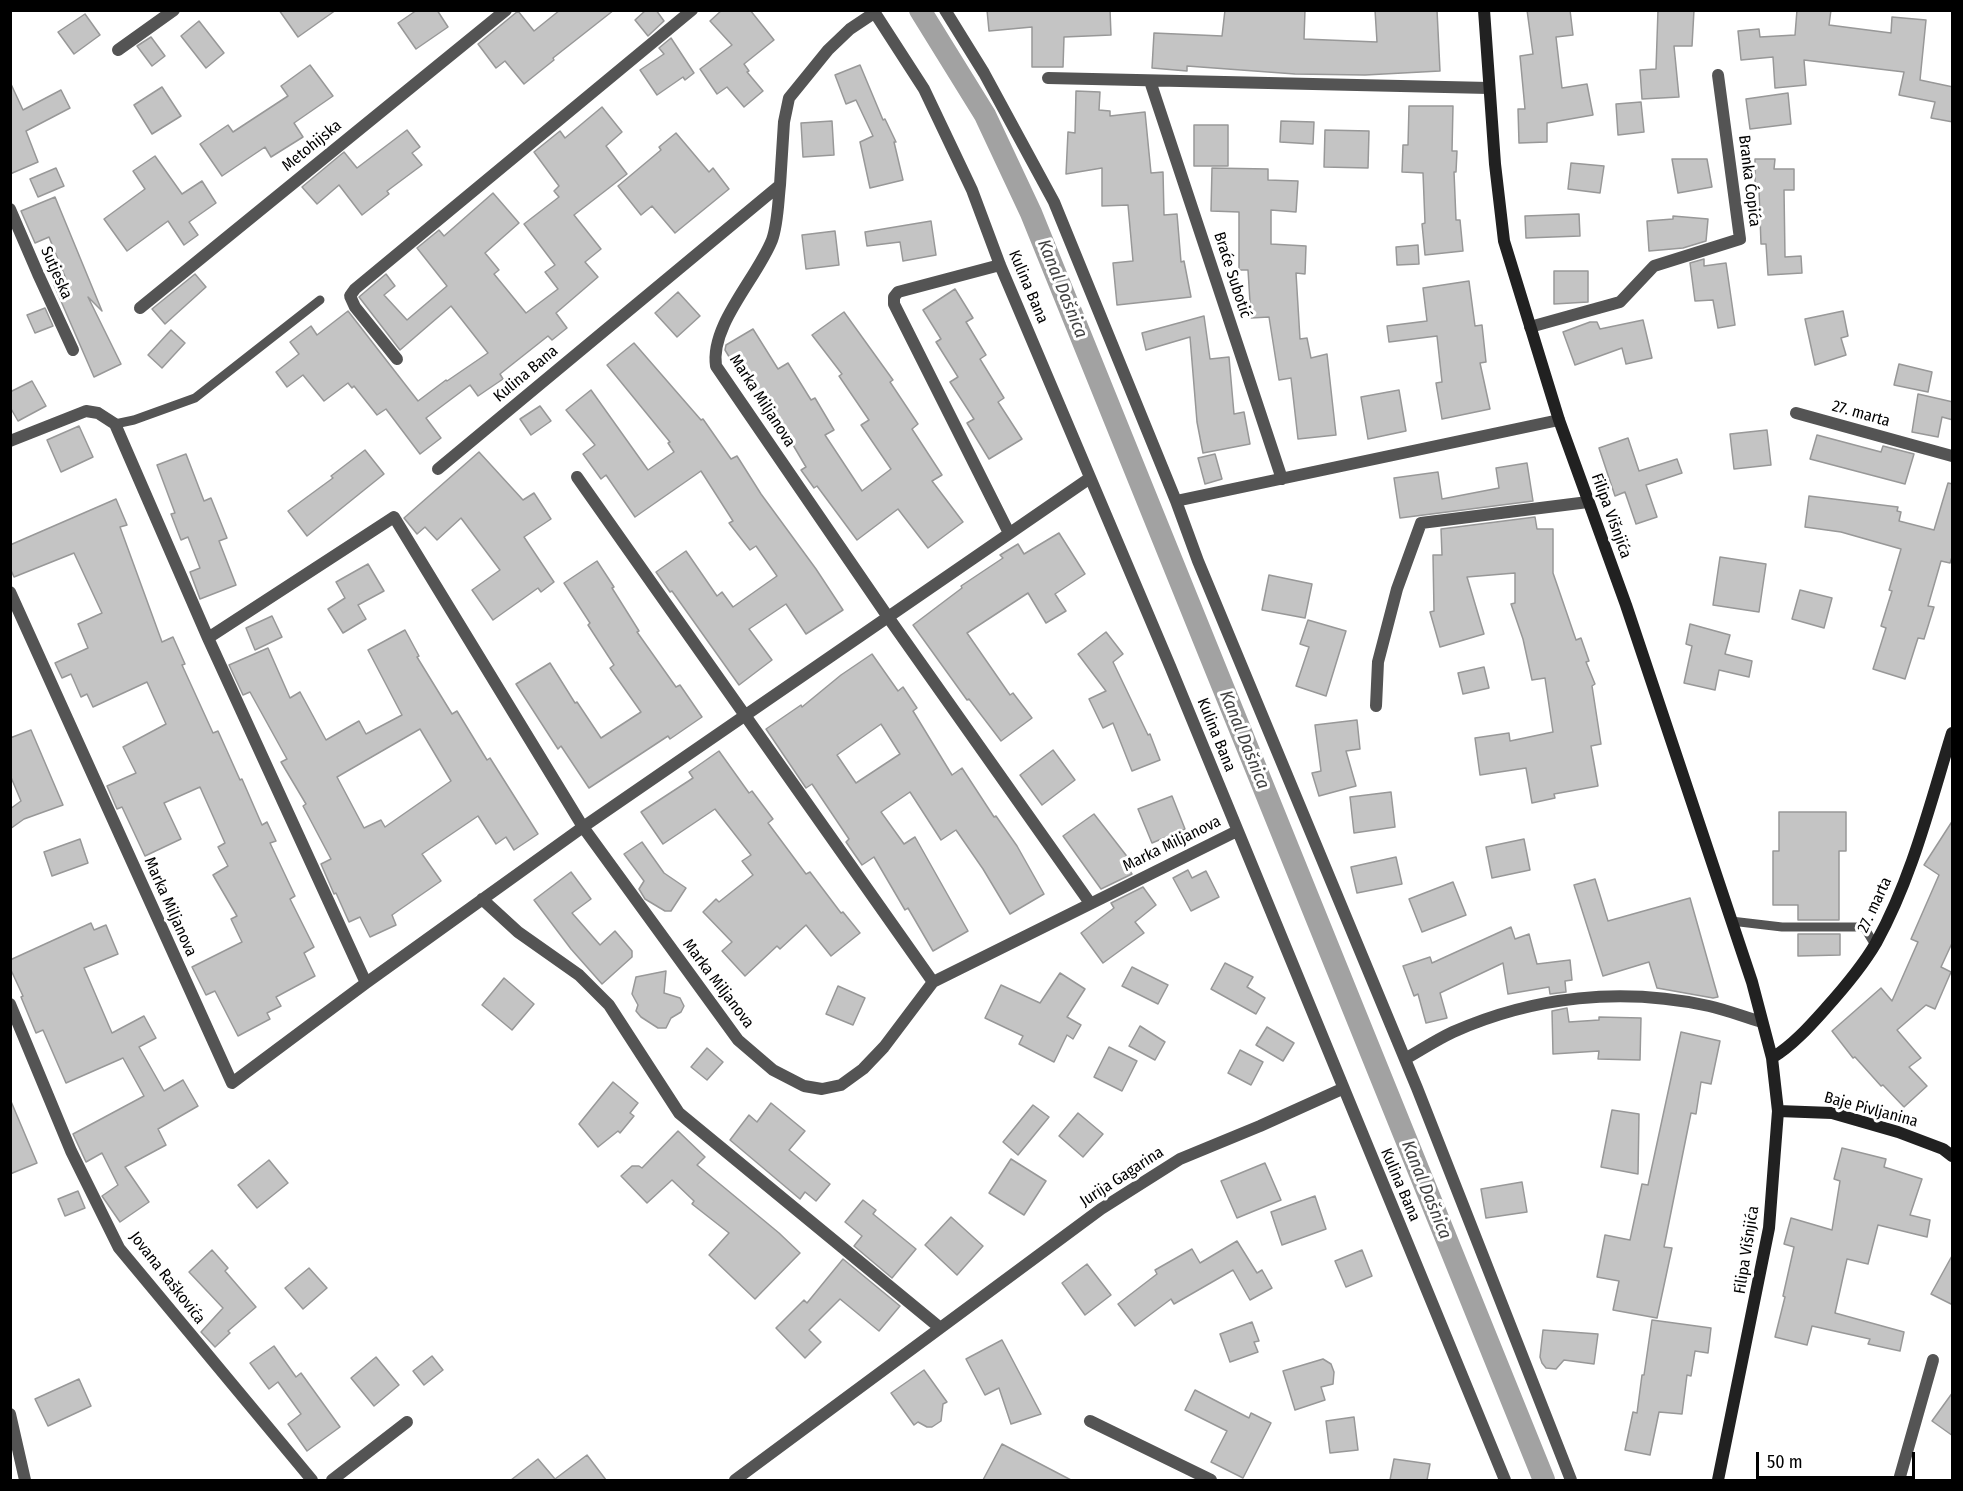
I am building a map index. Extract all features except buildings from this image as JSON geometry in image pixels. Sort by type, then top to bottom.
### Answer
[{"type":"main road","name":"Filipa Višnjića","points":[[1484,10],[1495,164],[1504,241],[1559,420],[1626,605],[1752,982],[1772,1058],[1778,1111],[1769,1228],[1718,1480]]},
{"type":"main road","name":"27. marta","points":[[1772,1058],[1796,1040],[1824,1010],[1857,971],[1875,945],[1914,856],[1953,733]]},
{"type":"main road","name":"Baje Pivljanina","points":[[1778,1111],[1832,1113],[1898,1132],[1943,1149],[1953,1156]]},
{"type":"street","points":[[118,50],[174,10]]},
{"type":"street","name":"Metohijska","points":[[140,308],[506,10]]},
{"type":"street","points":[[397,358],[355,307],[350,296],[355,289],[692,10]]},
{"type":"street","points":[[945,10],[984,73],[1054,202],[1212,593],[1405,1059],[1571,1480]]},
{"type":"street","name":"Kulina Bana","points":[[438,469],[780,185],[784,122],[789,98],[828,50],[850,29],[874,12],[924,89],[972,190],[1000,265],[1505,1480]]},
{"type":"street","name":"Branka Ćopića","points":[[1530,327],[1620,302],[1654,266],[1716,248],[1740,238],[1718,75]]},
{"type":"street","points":[[1048,78],[1490,88]]},
{"type":"street","name":"Braće Subotić","points":[[1150,81],[1282,479]]},
{"type":"street","name":"Marka Miljanova","points":[[780,185],[772,240],[741,294],[717,343],[716,366],[888,617],[1090,903]]},
{"type":"street","name":"Sutjeska","points":[[10,209],[73,350]]},
{"type":"street","points":[[1000,265],[898,292],[894,297],[894,304],[1009,533]]},
{"type":"street","points":[[10,441],[86,411],[98,413],[115,424],[208,638],[366,983]]},
{"type":"street","name":"27. marta","points":[[1796,413],[1953,456]]},
{"type":"street","points":[[1176,501],[1559,420]]},
{"type":"street","points":[[577,477],[933,982]]},
{"type":"street","name":"Marka Miljanova","points":[[10,592],[232,1083],[366,983],[583,827],[1090,478]]},
{"type":"street","points":[[1377,706],[1378,662],[1398,589],[1421,523],[1588,502]]},
{"type":"street","name":"Marka Miljanova","points":[[208,638],[394,517],[583,827],[738,1040],[773,1070],[804,1086],[822,1089],[842,1084],[863,1069],[884,1047],[933,982],[1237,831]]},
{"type":"street","points":[[482,899],[518,932],[579,975],[609,1005],[679,1113],[939,1327]]},
{"type":"street","points":[[1405,1059],[1451,1033],[1501,1013],[1552,1001],[1605,995],[1659,997],[1711,1006],[1762,1022]]},
{"type":"street","name":"Jovana Raškovića","points":[[10,1004],[71,1151],[119,1248],[312,1480]]},
{"type":"street","name":"Jurija Gagarina","points":[[735,1480],[1101,1209],[1180,1159],[1342,1089]]},
{"type":"street","points":[[1899,1480],[1933,1360]]},
{"type":"street","points":[[10,1414],[25,1480]]},
{"type":"street","points":[[1090,1420],[1211,1480]]},
{"type":"street","points":[[332,1480],[407,1422]]},
{"type":"lane","points":[[115,424],[134,420],[195,398],[320,300]]},
{"type":"lane","points":[[1731,921],[1782,927],[1864,927],[1875,945]]},
{"type":"waterway","name":"Kanal Dašnica","points":[[920,10],[985,115],[1031,213],[1544,1480]]}]
